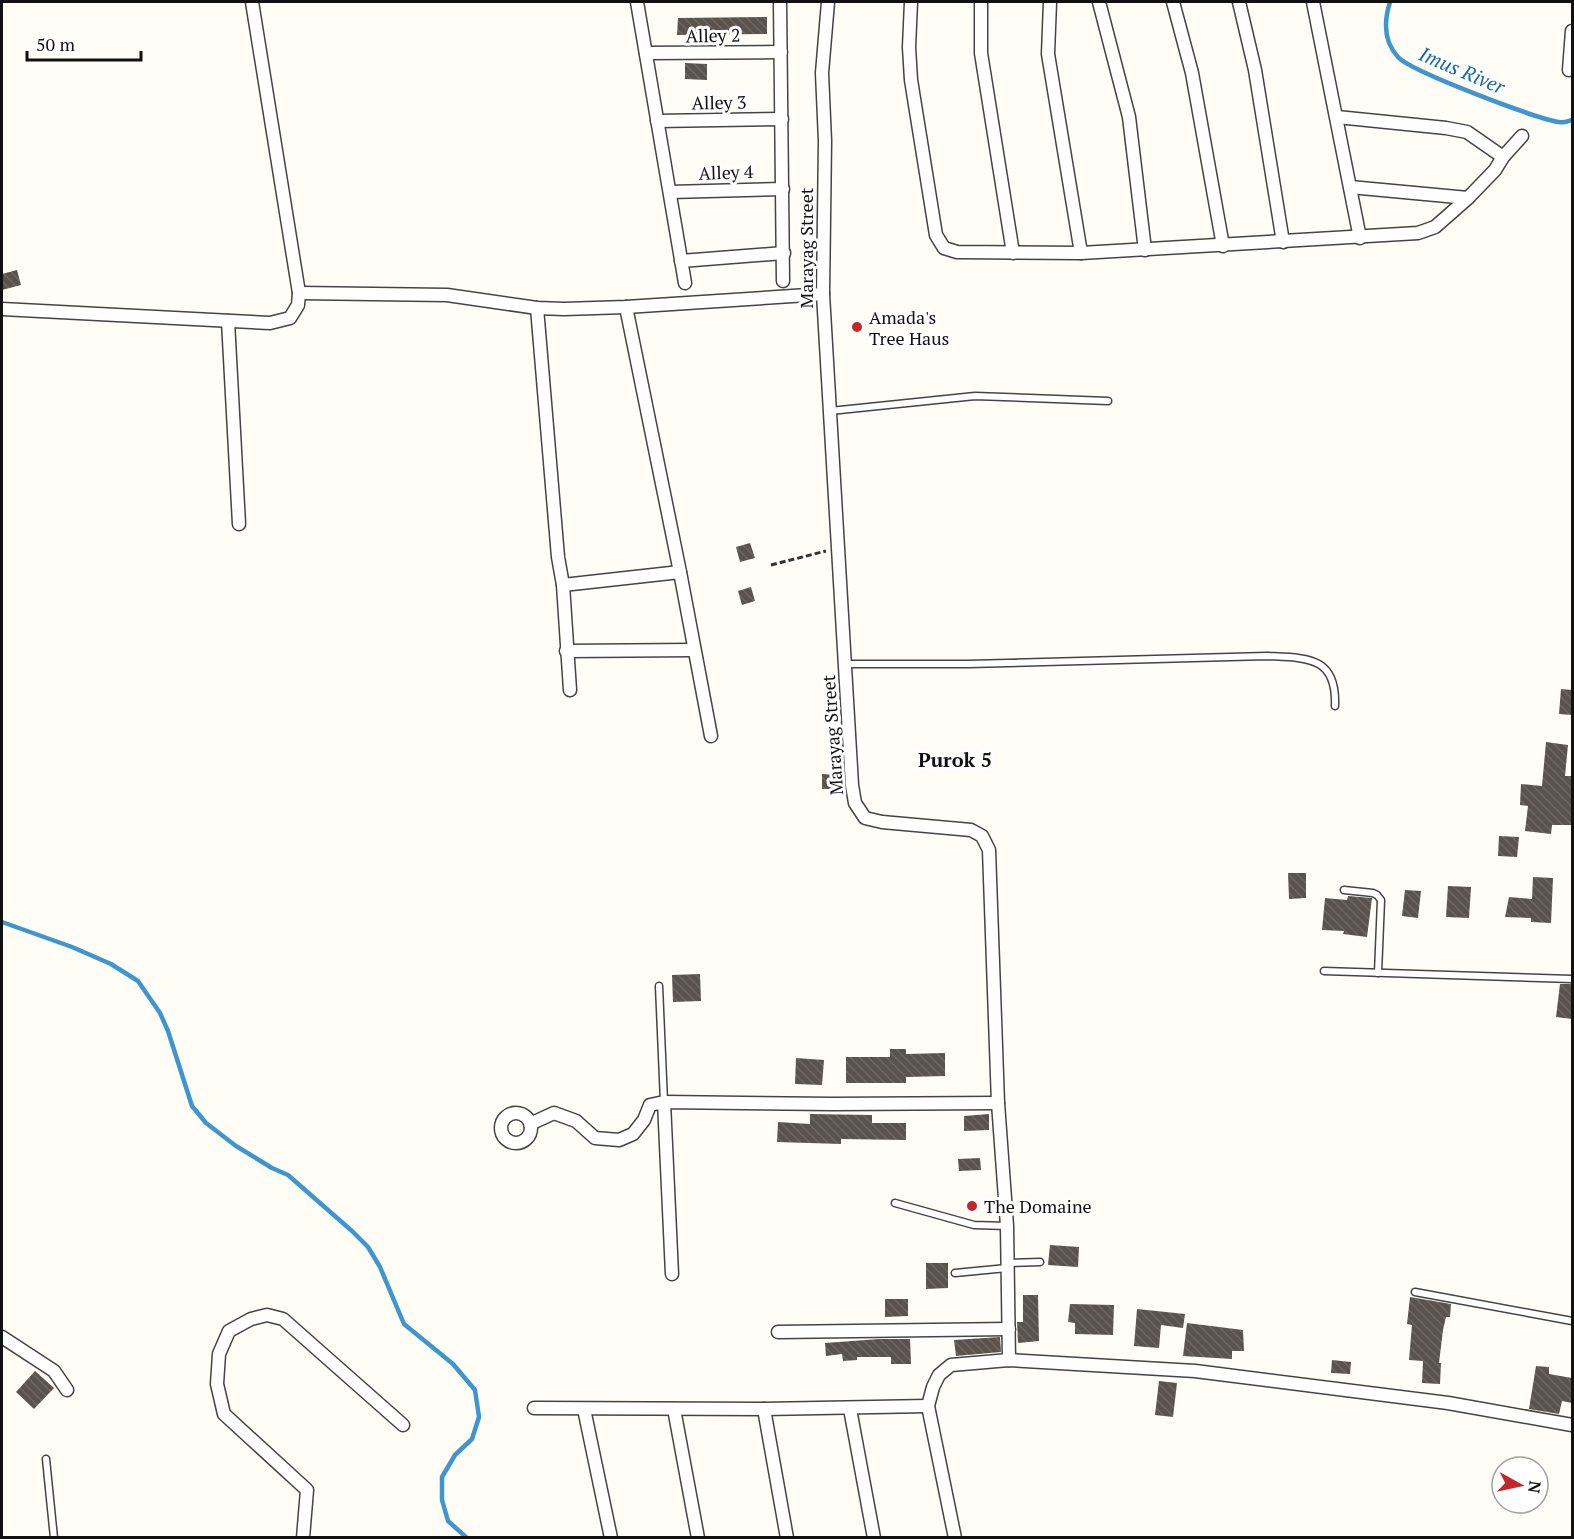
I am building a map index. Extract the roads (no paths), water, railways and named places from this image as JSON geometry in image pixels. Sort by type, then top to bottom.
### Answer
[{"type":"street","points":[[2,309],[270,323],[290,318],[298,305],[299,293],[252,2]]},
{"type":"street","points":[[637,2],[685,283]]},
{"type":"street","points":[[780,2],[783,281]]},
{"type":"street","name":"Marayag Street","points":[[828,2],[822,73],[825,141],[823,294],[852,785],[855,803],[865,818],[882,822],[971,830],[982,836],[989,850],[998,1103],[1008,1266],[1009,1360]]},
{"type":"street","points":[[911,2],[909,47],[911,80],[936,236],[944,248],[957,252],[1081,253],[1418,233],[1435,227],[1468,198],[1495,170],[1503,157],[1522,136]]},
{"type":"street","points":[[981,2],[981,53],[1013,253]]},
{"type":"street","points":[[1050,2],[1048,54],[1081,253]]},
{"type":"street","points":[[1100,2],[1129,117],[1145,250]]},
{"type":"street","points":[[1173,2],[1192,73],[1223,246]]},
{"type":"street","points":[[1239,2],[1256,70],[1283,242]]},
{"type":"street","points":[[1313,2],[1360,238]]},
{"type":"street","points":[[1569,70],[1572,30]]},
{"type":"street","name":"Alley 2","points":[[646,54],[781,52]]},
{"type":"street","points":[[1337,117],[1467,132],[1503,157]]},
{"type":"street","name":"Alley 3","points":[[657,121],[782,119]]},
{"type":"street","points":[[1350,187],[1468,198]]},
{"type":"street","name":"Alley 4","points":[[670,192],[783,189]]},
{"type":"street","points":[[681,261],[784,253]]},
{"type":"street","points":[[299,293],[447,296],[537,308],[626,307],[823,294]]},
{"type":"street","points":[[626,307],[711,736]]},
{"type":"street","points":[[537,308],[558,557],[563,585],[570,690]]},
{"type":"street","points":[[228,321],[239,524]]},
{"type":"street","points":[[563,585],[680,572]]},
{"type":"street","points":[[566,651],[694,650]]},
{"type":"street","points":[[664,1102],[672,1274]]},
{"type":"street","points":[[530,1124],[554,1113],[576,1120],[595,1138],[619,1140],[633,1134],[644,1120],[650,1105],[664,1102],[998,1103]]},
{"type":"street","points":[[303,1538],[307,1490],[224,1414],[217,1384],[219,1354],[229,1330],[251,1318],[267,1315],[283,1319],[403,1425]]},
{"type":"street","points":[[778,1332],[1009,1329]]},
{"type":"street","points":[[2,1337],[54,1371],[67,1390]]},
{"type":"street","points":[[955,1538],[928,1406],[939,1375],[951,1365],[1009,1360],[1195,1371],[1448,1403],[1572,1425]]},
{"type":"street","points":[[534,1408],[850,1409],[928,1406]]},
{"type":"street","points":[[584,1408],[611,1538]]},
{"type":"street","points":[[674,1409],[698,1538]]},
{"type":"street","points":[[764,1409],[787,1538]]},
{"type":"street","points":[[850,1409],[874,1538]]},
{"type":"lane","points":[[830,411],[975,396],[1108,401]]},
{"type":"lane","points":[[846,664],[969,664],[1267,656],[1305,658],[1326,668],[1336,689],[1335,706]]},
{"type":"lane","points":[[1344,890],[1373,893],[1381,900],[1378,973]]},
{"type":"lane","points":[[1324,971],[1572,979]]},
{"type":"lane","points":[[659,986],[664,1102]]},
{"type":"lane","points":[[895,1203],[974,1225],[1006,1226]]},
{"type":"lane","points":[[955,1273],[1040,1262]]},
{"type":"lane","points":[[1415,1292],[1572,1321]]},
{"type":"lane","points":[[46,1459],[54,1538]]},
{"type":"waterway","name":"Imus River","points":[[1390,2],[1386,24],[1387,38],[1393,51],[1407,64],[1448,83],[1526,113],[1559,122],[1572,120]]},
{"type":"waterway","points":[[2,922],[72,947],[111,964],[138,981],[160,1013],[192,1106],[206,1123],[236,1146],[288,1175],[368,1247],[380,1267],[404,1324],[453,1364],[475,1390],[479,1417],[472,1439],[455,1455],[442,1477],[442,1500],[448,1521],[467,1538]]},
{"type":"place","name":"Amada's Tree Haus","points":[[857,327]]},
{"type":"place","name":"The Domaine","points":[[972,1206]]},
{"type":"district","name":"Purok 5","points":[[955,759]]}]
